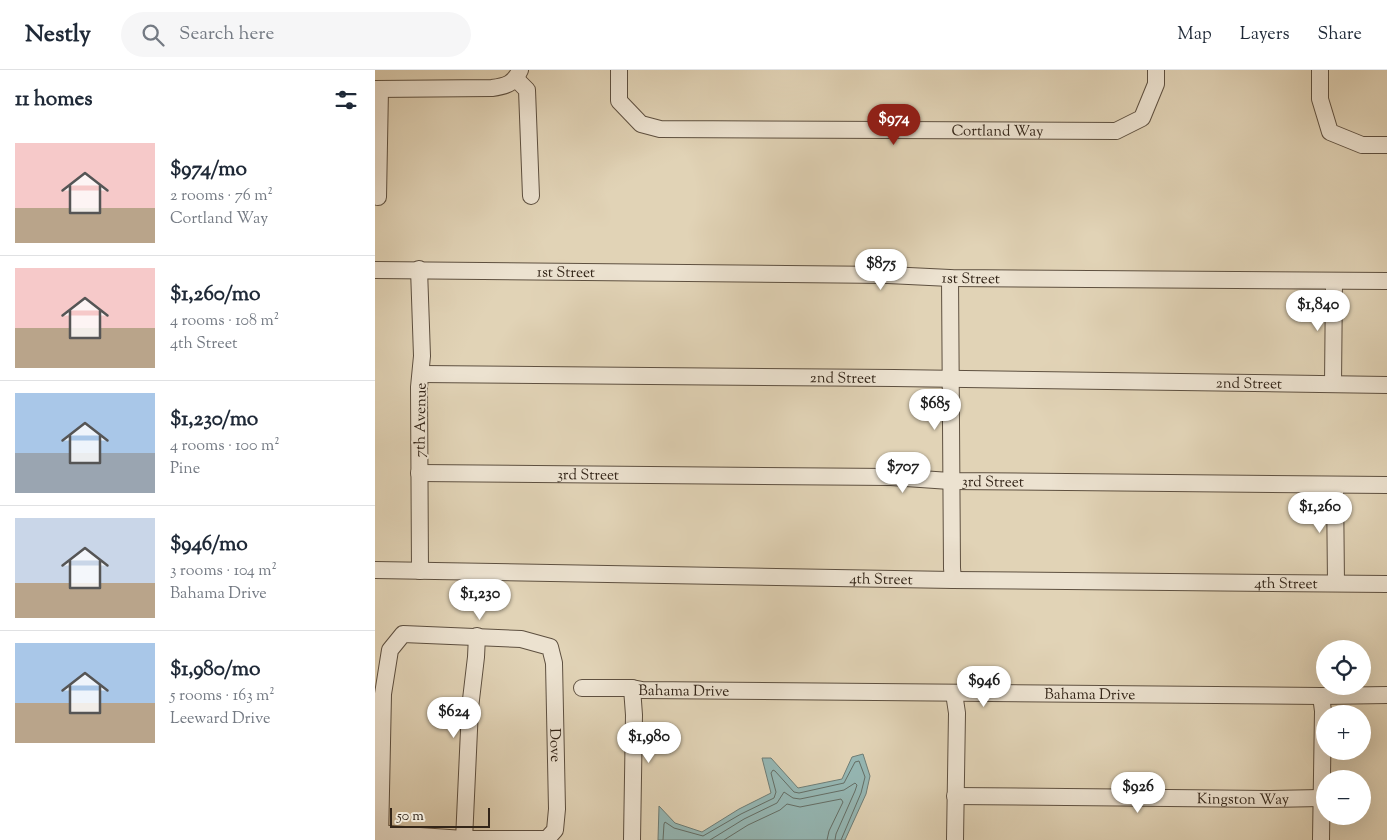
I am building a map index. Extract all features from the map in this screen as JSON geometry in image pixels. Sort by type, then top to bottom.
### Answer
[{"type":"street","name":"Cortland Way","points":[[619,70],[619,101],[641,124],[659,129],[1116,131],[1142,118],[1156,84],[1156,70]]},
{"type":"street","points":[[1320,70],[1320,99],[1330,132],[1362,146],[1387,145]]},
{"type":"street","points":[[378,197],[377,89],[492,88],[508,84],[518,75],[527,90],[531,196]]},
{"type":"street","name":"7th Avenue","points":[[419,269],[421,374],[419,387],[420,571]]},
{"type":"street","name":"1st Street","points":[[375,270],[859,275],[950,278],[1387,281]]},
{"type":"street","points":[[950,278],[950,481],[953,580]]},
{"type":"street","points":[[1333,384],[1334,281]]},
{"type":"street","name":"2nd Street","points":[[421,374],[1387,385]]},
{"type":"street","name":"3rd Street","points":[[419,473],[891,477],[950,481],[1387,486]]},
{"type":"street","points":[[1335,485],[1336,583]]},
{"type":"street","name":"4th Street","points":[[375,570],[953,580],[1387,584]]},
{"type":"street","points":[[464,840],[469,765],[470,708],[477,636],[403,634],[390,650],[383,694],[379,835],[464,840],[546,839]]},
{"type":"street","name":"Dove","points":[[477,636],[521,640],[550,647],[554,663],[557,809],[555,830],[546,839]]},
{"type":"street","name":"Bahama Drive","points":[[582,688],[954,693],[1387,695]]},
{"type":"street","points":[[632,688],[634,715],[632,840]]},
{"type":"street","points":[[954,693],[957,713],[955,840]]},
{"type":"street","points":[[1321,696],[1323,710],[1322,770]]},
{"type":"street","name":"Kingston Way","points":[[955,796],[1316,798]]},
{"type":"street","points":[[1321,825],[1321,840]]},
{"type":"water","points":[[863,754],[870,776],[866,794],[845,840],[658,840],[659,806],[675,823],[702,832],[739,809],[771,793],[762,758],[771,758],[798,788],[842,779],[852,757]]}]
